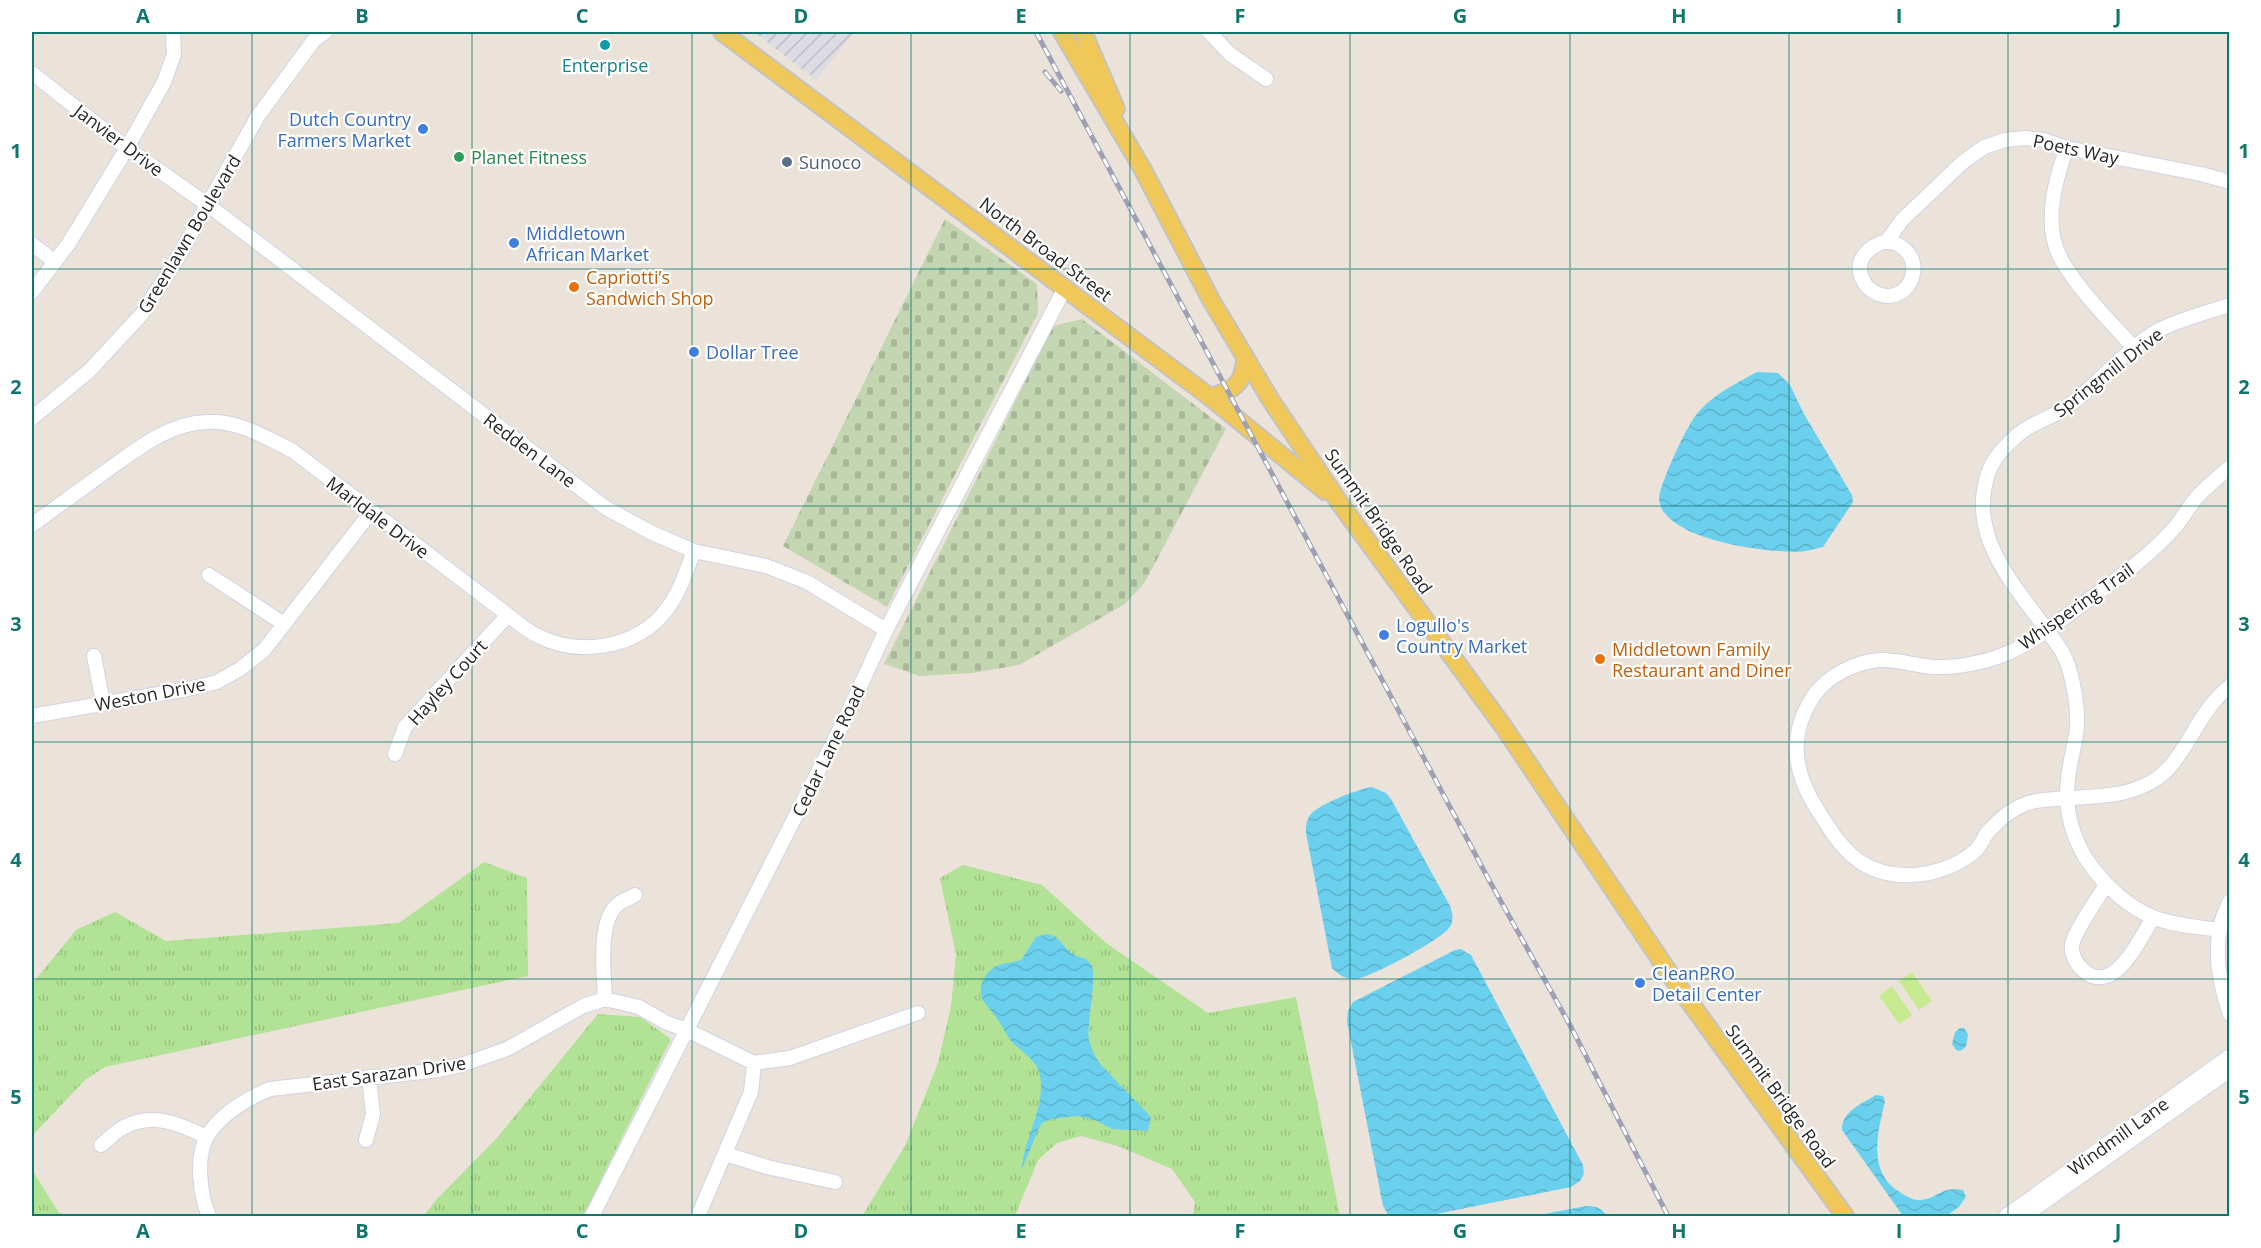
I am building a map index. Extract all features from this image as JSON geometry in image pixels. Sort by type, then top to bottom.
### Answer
[{"type":"main road","name":"North Broad Street","points":[[722,32],[1215,401],[1292,462],[1341,506]]},
{"type":"main road","name":"Summit Bridge Road","points":[[1062,32],[1142,168],[1211,300],[1245,359],[1341,506],[1503,726],[1678,986],[1845,1216]]},
{"type":"main road","points":[[1083,32],[1142,168]]},
{"type":"main road","points":[[1215,401],[1237,384],[1244,372],[1245,359]]},
{"type":"main road","points":[[1215,401],[1241,394],[1258,379]]},
{"type":"street","points":[[32,292],[69,243],[164,82],[174,54],[173,32]]},
{"type":"street","name":"Greenlawn Boulevard","points":[[32,418],[89,371],[125,335],[157,292],[258,116],[315,40],[325,32]]},
{"type":"street","points":[[1209,32],[1230,54],[1266,79]]},
{"type":"street","name":"Janvier Drive","points":[[32,73],[127,148],[208,205]]},
{"type":"street","name":"Poets Way","points":[[1887,241],[1902,220],[1963,162],[1984,147],[2005,140],[2025,138],[2044,140],[2067,148],[2200,174],[2229,182]]},
{"type":"street","points":[[2067,148],[2059,170],[2052,207],[2053,233],[2060,258],[2134,348]]},
{"type":"street","name":"Redden Lane","points":[[208,205],[606,508],[652,533],[694,551],[766,566],[807,582],[886,630]]},
{"type":"street","points":[[32,244],[54,261]]},
{"type":"street","name":"Cedar Lane Road","points":[[592,1216],[846,717],[886,630],[1065,288]]},
{"type":"street","name":"Springmill Drive","points":[[2219,930],[2153,918],[2130,904],[2106,885],[2078,844],[2070,820],[2068,798],[2067,780],[2077,725],[2068,666],[2061,649],[1998,560],[1989,543],[1984,525],[1983,488],[1990,468],[2009,443],[2021,432],[2070,405],[2134,348],[2168,326],[2229,305]]},
{"type":"street","name":"Marldale Drive","points":[[32,525],[147,442],[179,426],[208,422],[228,424],[262,435],[293,451],[508,615],[538,636],[559,643],[587,647],[615,644],[644,632],[666,611],[679,590],[694,551]]},
{"type":"street","name":"Whispering Trail","points":[[2229,467],[2198,496],[2177,525],[2131,570],[2047,630],[2002,656],[1942,668],[1881,660],[1864,663],[1836,674],[1817,692],[1805,712],[1796,739],[1797,768],[1807,793],[1842,846],[1862,863],[1886,872],[1910,875],[1930,873],[1953,867],[1976,849],[1988,832],[2002,819],[2022,805],[2123,793],[2156,779],[2169,768],[2203,715],[2229,686]]},
{"type":"street","name":"Weston Drive","points":[[32,716],[189,689],[217,682],[240,669],[264,650],[371,512]]},
{"type":"street","points":[[209,575],[284,624]]},
{"type":"street","name":"Hayley Court","points":[[395,754],[405,727],[508,615]]},
{"type":"street","points":[[94,656],[103,703]]},
{"type":"street","points":[[2106,885],[2072,944],[2075,961],[2088,974],[2094,977],[2110,975],[2117,971],[2153,918]]},
{"type":"street","points":[[635,895],[617,905],[607,924],[602,948],[605,999],[639,1007],[667,1023],[687,1030],[754,1064],[790,1058],[918,1013]]},
{"type":"street","points":[[2229,901],[2219,930],[2218,962],[2221,990],[2229,1014]]},
{"type":"street","name":"East Sarazan Drive","points":[[206,1137],[231,1110],[251,1097],[270,1089],[439,1070],[482,1059],[507,1049],[583,1006],[605,999]]},
{"type":"street","name":"Windmill Lane","points":[[2006,1216],[2229,1056]]},
{"type":"street","points":[[698,1216],[751,1092],[754,1064]]},
{"type":"street","name":"Windmill Lane","points":[[2025,1216],[2229,1070]]},
{"type":"street","points":[[366,1140],[373,1114],[369,1077]]},
{"type":"street","points":[[101,1145],[125,1126],[160,1119],[183,1125],[206,1137],[200,1170],[201,1190],[209,1216]]},
{"type":"street","points":[[726,1155],[835,1182]]},
{"type":"shaded area","points":[[754,32],[854,32],[816,80]]},
{"type":"green space","points":[[945,219],[1037,284],[1038,313],[887,607],[783,546]]},
{"type":"green space","points":[[1082,319],[1226,429],[1145,582],[1125,604],[1019,665],[972,673],[920,676],[884,664],[1053,326]]},
{"type":"green space","points":[[484,862],[527,878],[528,976],[105,1067],[85,1080],[32,1136],[32,984],[76,930],[115,912],[166,941],[399,923]]},
{"type":"green space","points":[[963,865],[1042,885],[1106,943],[1208,1013],[1296,997],[1340,1216],[1193,1216],[1195,1202],[1172,1169],[1118,1146],[1081,1136],[1057,1143],[1038,1160],[1015,1216],[862,1216],[905,1146],[938,1063],[951,1006],[956,955],[940,878]]},
{"type":"green space","points":[[1912,972],[1932,1001],[1919,1010],[1899,981]]},
{"type":"green space","points":[[1892,986],[1912,1015],[1899,1024],[1879,996]]},
{"type":"green space","points":[[598,1014],[640,1017],[671,1039],[583,1216],[424,1216],[435,1201],[497,1138]]},
{"type":"green space","points":[[32,1170],[59,1213],[73,1216],[32,1216]]},
{"type":"water","points":[[1757,372],[1778,373],[1790,385],[1804,414],[1852,495],[1853,502],[1823,547],[1796,552],[1763,550],[1724,543],[1688,530],[1674,522],[1661,506],[1659,498],[1670,466],[1682,439],[1700,410],[1735,384]]},
{"type":"water","points":[[1372,787],[1386,793],[1391,799],[1450,906],[1452,920],[1444,933],[1420,949],[1364,977],[1349,979],[1332,968],[1306,825],[1311,814],[1322,806]]},
{"type":"water","points":[[1047,934],[1057,939],[1073,955],[1086,959],[1090,963],[1093,977],[1089,1032],[1091,1047],[1101,1065],[1151,1117],[1148,1131],[1112,1129],[1097,1121],[1079,1116],[1051,1119],[1042,1123],[1022,1169],[1026,1145],[1040,1099],[1040,1075],[1033,1061],[1011,1041],[984,1002],[981,989],[984,979],[994,967],[1021,960],[1036,937]]},
{"type":"water","points":[[1461,949],[1471,955],[1583,1165],[1584,1174],[1580,1181],[1571,1187],[1426,1216],[1389,1216],[1383,1206],[1347,1021],[1348,1011],[1353,1002]]},
{"type":"water","points":[[1964,1028],[1968,1034],[1966,1047],[1960,1051],[1956,1050],[1952,1044],[1955,1032]]},
{"type":"water","points":[[1876,1095],[1883,1096],[1885,1101],[1877,1150],[1882,1172],[1888,1182],[1898,1191],[1916,1200],[1930,1198],[1943,1191],[1963,1190],[1966,1197],[1959,1207],[1946,1216],[1903,1216],[1842,1130],[1848,1113]]},
{"type":"water","points":[[1586,1206],[1598,1208],[1607,1216],[1534,1216]]},
{"type":"railway","points":[[1036,32],[1489,880],[1571,1027],[1668,1216]]},
{"type":"railway","points":[[1045,72],[1061,91]]},
{"type":"place","name":"Enterprise","points":[[605,45]]},
{"type":"place","name":"Dutch Country Farmers Market","points":[[423,129]]},
{"type":"place","name":"Planet Fitness","points":[[459,157]]},
{"type":"place","name":"Sunoco","points":[[787,162]]},
{"type":"place","name":"Middletown African Market","points":[[514,243]]},
{"type":"place","name":"Capriotti’s Sandwich Shop","points":[[574,287]]},
{"type":"place","name":"Dollar Tree","points":[[694,352]]},
{"type":"place","name":"Logullo's Country Market","points":[[1384,635]]},
{"type":"place","name":"Middletown Family Restaurant and Diner","points":[[1600,659]]},
{"type":"place","name":"CleanPRO Detail Center","points":[[1640,983]]}]
